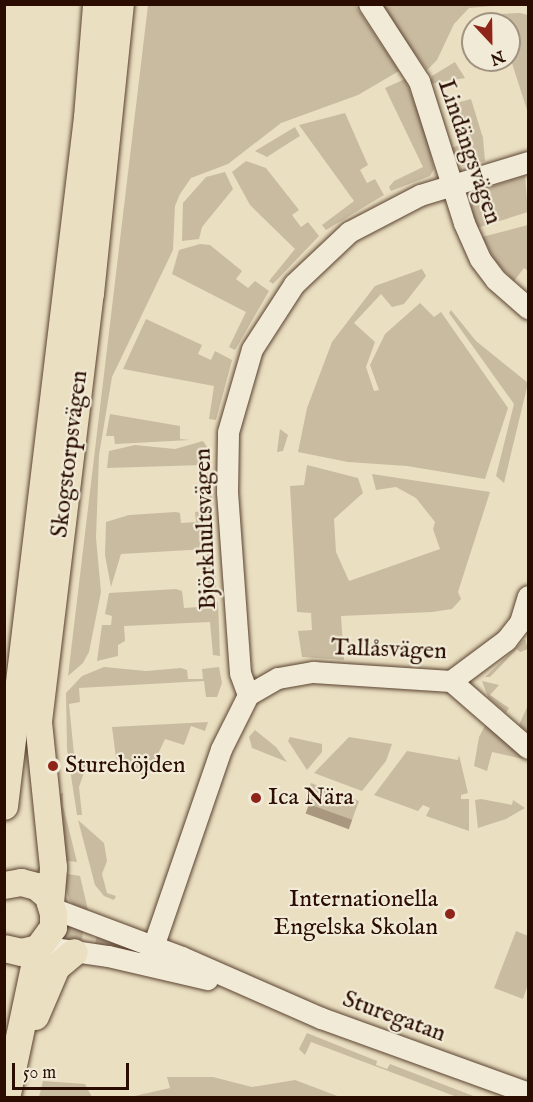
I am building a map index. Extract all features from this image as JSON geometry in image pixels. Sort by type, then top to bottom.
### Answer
[{"type":"main road","name":"Skogstorpsvägen","points":[[4,806],[86,129],[96,4]]},
{"type":"main road","name":"Skogstorpsvägen","points":[[38,947],[53,927],[51,905],[53,867],[38,721],[90,293],[120,4]]},
{"type":"main road","points":[[4,885],[29,884],[42,890],[51,905]]},
{"type":"main road","points":[[4,948],[21,952],[38,947],[6,1098]]},
{"type":"main road","points":[[12,1066],[56,967],[74,952]]},
{"type":"street","name":"Lindängsvägen","points":[[369,4],[419,81],[452,184],[480,259],[496,280],[528,308]]},
{"type":"street","name":"Björkhultsvägen","points":[[248,695],[238,660],[227,492],[228,432],[242,374],[266,323],[312,264],[370,218],[452,184],[528,162]]},
{"type":"street","name":"Tallåsvägen","points":[[248,695],[278,678],[313,672],[451,681],[506,640],[520,621],[528,596]]},
{"type":"street","points":[[451,681],[528,748]]},
{"type":"street","points":[[149,955],[221,748],[248,695]]},
{"type":"street","name":"Sturegatan","points":[[51,905],[149,955],[243,986],[528,1093]]},
{"type":"street","name":"Sturegatan","points":[[38,947],[74,952],[149,955]]},
{"type":"shaded area","points":[[148,5],[355,5],[399,71],[358,95],[281,123],[228,164],[191,178],[180,194],[175,206],[173,250],[112,377],[99,455],[96,538],[101,592],[89,652],[83,663],[68,676]]},
{"type":"shaded area","points":[[380,5],[503,5],[469,8],[465,12],[461,12],[461,17],[454,24],[437,60],[427,70]]},
{"type":"shaded area","points":[[521,13],[528,15],[528,113],[515,72],[521,72]]},
{"type":"shaded area","points":[[455,62],[465,78],[430,84],[432,76]]},
{"type":"shaded area","points":[[405,79],[424,127],[434,169],[430,176],[391,191],[389,187],[394,181],[423,167],[385,88]]},
{"type":"shaded area","points":[[471,99],[483,138],[485,161],[461,166],[451,148],[466,143],[453,104]]},
{"type":"shaded area","points":[[345,113],[368,165],[360,170],[367,183],[375,179],[384,195],[326,230],[322,225],[354,201],[299,125]]},
{"type":"shaded area","points":[[295,127],[300,136],[267,157],[255,151]]},
{"type":"shaded area","points":[[246,161],[266,168],[299,210],[292,215],[301,227],[308,222],[319,236],[273,284],[269,281],[295,249],[250,205],[232,172]]},
{"type":"shaded area","points":[[225,172],[233,189],[202,227],[199,239],[182,241],[183,203],[206,177]]},
{"type":"shaded area","points":[[525,176],[528,212],[477,228],[470,203],[471,193]]},
{"type":"shaded area","points":[[528,225],[528,271],[524,268],[514,281],[496,262],[482,237]]},
{"type":"shaded area","points":[[200,244],[210,245],[242,271],[236,279],[248,288],[255,281],[269,291],[235,350],[229,347],[246,312],[172,274],[179,250]]},
{"type":"shaded area","points":[[422,269],[426,276],[404,304],[392,307],[381,294],[354,323],[375,342],[366,367],[374,391],[379,390],[370,365],[385,334],[420,303],[434,317],[441,312],[508,408],[485,479],[407,466],[348,462],[298,452],[307,408],[332,342],[375,286]]},
{"type":"shaded area","points":[[451,310],[476,341],[528,383],[504,483],[496,476],[514,404],[449,313]]},
{"type":"shaded area","points":[[146,319],[202,345],[198,354],[211,360],[215,351],[232,360],[216,420],[209,419],[214,386],[123,369]]},
{"type":"shaded area","points":[[110,414],[180,426],[180,439],[190,440],[115,444],[114,436],[106,436]]},
{"type":"shaded area","points":[[280,429],[288,435],[283,451],[277,452]]},
{"type":"shaded area","points":[[203,441],[211,453],[212,500],[205,501],[202,465],[107,468],[109,451],[135,445],[175,449]]},
{"type":"shaded area","points":[[307,465],[358,478],[363,493],[334,519],[336,552],[349,581],[440,549],[433,529],[435,522],[416,498],[396,487],[376,490],[372,474],[490,492],[458,592],[461,599],[452,609],[341,616],[344,660],[302,657],[298,631],[312,630],[311,613],[297,612],[290,486],[304,485]]},
{"type":"shaded area","points":[[213,510],[216,589],[208,590],[207,549],[121,554],[111,587],[105,555],[106,522],[129,515],[176,512],[180,513],[181,523],[196,522],[195,512]]},
{"type":"shaded area","points":[[176,589],[182,591],[184,608],[199,607],[198,598],[218,602],[220,656],[213,655],[210,622],[124,626],[125,641],[118,645],[118,656],[97,661],[102,625],[111,625],[112,616],[105,614],[109,593]]},
{"type":"shaded area","points":[[525,639],[528,649],[520,652],[517,649],[490,677],[485,677]]},
{"type":"shaded area","points":[[104,667],[146,671],[181,668],[187,670],[188,679],[203,679],[202,669],[219,667],[222,683],[217,697],[206,697],[204,681],[79,688],[80,702],[69,704],[75,764],[87,764],[79,787],[82,815],[77,815],[67,749],[66,693],[82,676]]},
{"type":"shaded area","points":[[482,681],[499,685],[490,695],[509,708],[506,713],[488,697]]},
{"type":"shaded area","points":[[528,705],[528,734],[519,725]]},
{"type":"shaded area","points":[[208,722],[205,731],[191,726],[184,745],[165,739],[147,778],[116,758],[112,727]]},
{"type":"shaded area","points":[[487,722],[523,752],[523,759],[492,752],[487,771],[474,766],[479,737]]},
{"type":"shaded area","points":[[255,730],[276,747],[287,762],[252,748],[249,737]]},
{"type":"shaded area","points":[[290,737],[322,744],[322,752],[307,770],[288,741]]},
{"type":"shaded area","points":[[349,737],[392,744],[386,761],[362,791],[314,773]]},
{"type":"shaded area","points":[[407,751],[458,760],[459,755],[468,793],[461,795],[461,799],[469,799],[469,831],[426,816],[430,808],[423,805],[418,811],[374,795]]},
{"type":"shaded area","points":[[311,783],[359,801],[352,820],[309,804],[303,805]]},
{"type":"shaded area","points":[[63,793],[63,806],[77,862],[60,860],[58,794]]},
{"type":"shaded area","points":[[475,800],[512,805],[513,800],[525,808],[506,819],[478,828]]},
{"type":"shaded area","points":[[309,804],[352,820],[349,829],[306,813]]},
{"type":"shaded area","points":[[78,820],[104,843],[107,861],[102,874],[107,893],[116,896],[114,900],[104,896],[95,885]]},
{"type":"shaded area","points":[[62,873],[80,876],[88,910],[77,908],[69,900]]},
{"type":"shaded area","points":[[85,922],[81,944],[60,941],[66,923]]},
{"type":"shaded area","points":[[99,927],[133,947],[127,951],[95,944]]},
{"type":"shaded area","points":[[516,931],[528,936],[528,984],[523,999],[494,988]]},
{"type":"shaded area","points":[[307,1033],[377,1061],[376,1065],[387,1069],[390,1064],[476,1097],[457,1097],[311,1042],[305,1055],[299,1049]]},
{"type":"shaded area","points":[[167,1077],[213,1077],[252,1087],[295,1080],[340,1097],[130,1097],[170,1088]]},
{"type":"shaded area","points":[[43,1081],[85,1084],[92,1097],[39,1097]]},
{"type":"place","name":"Sturehöjden","points":[[53,766]]},
{"type":"place","name":"Ica Nära","points":[[256,798]]},
{"type":"place","name":"Internationella Engelska Skolan","points":[[450,914]]}]
